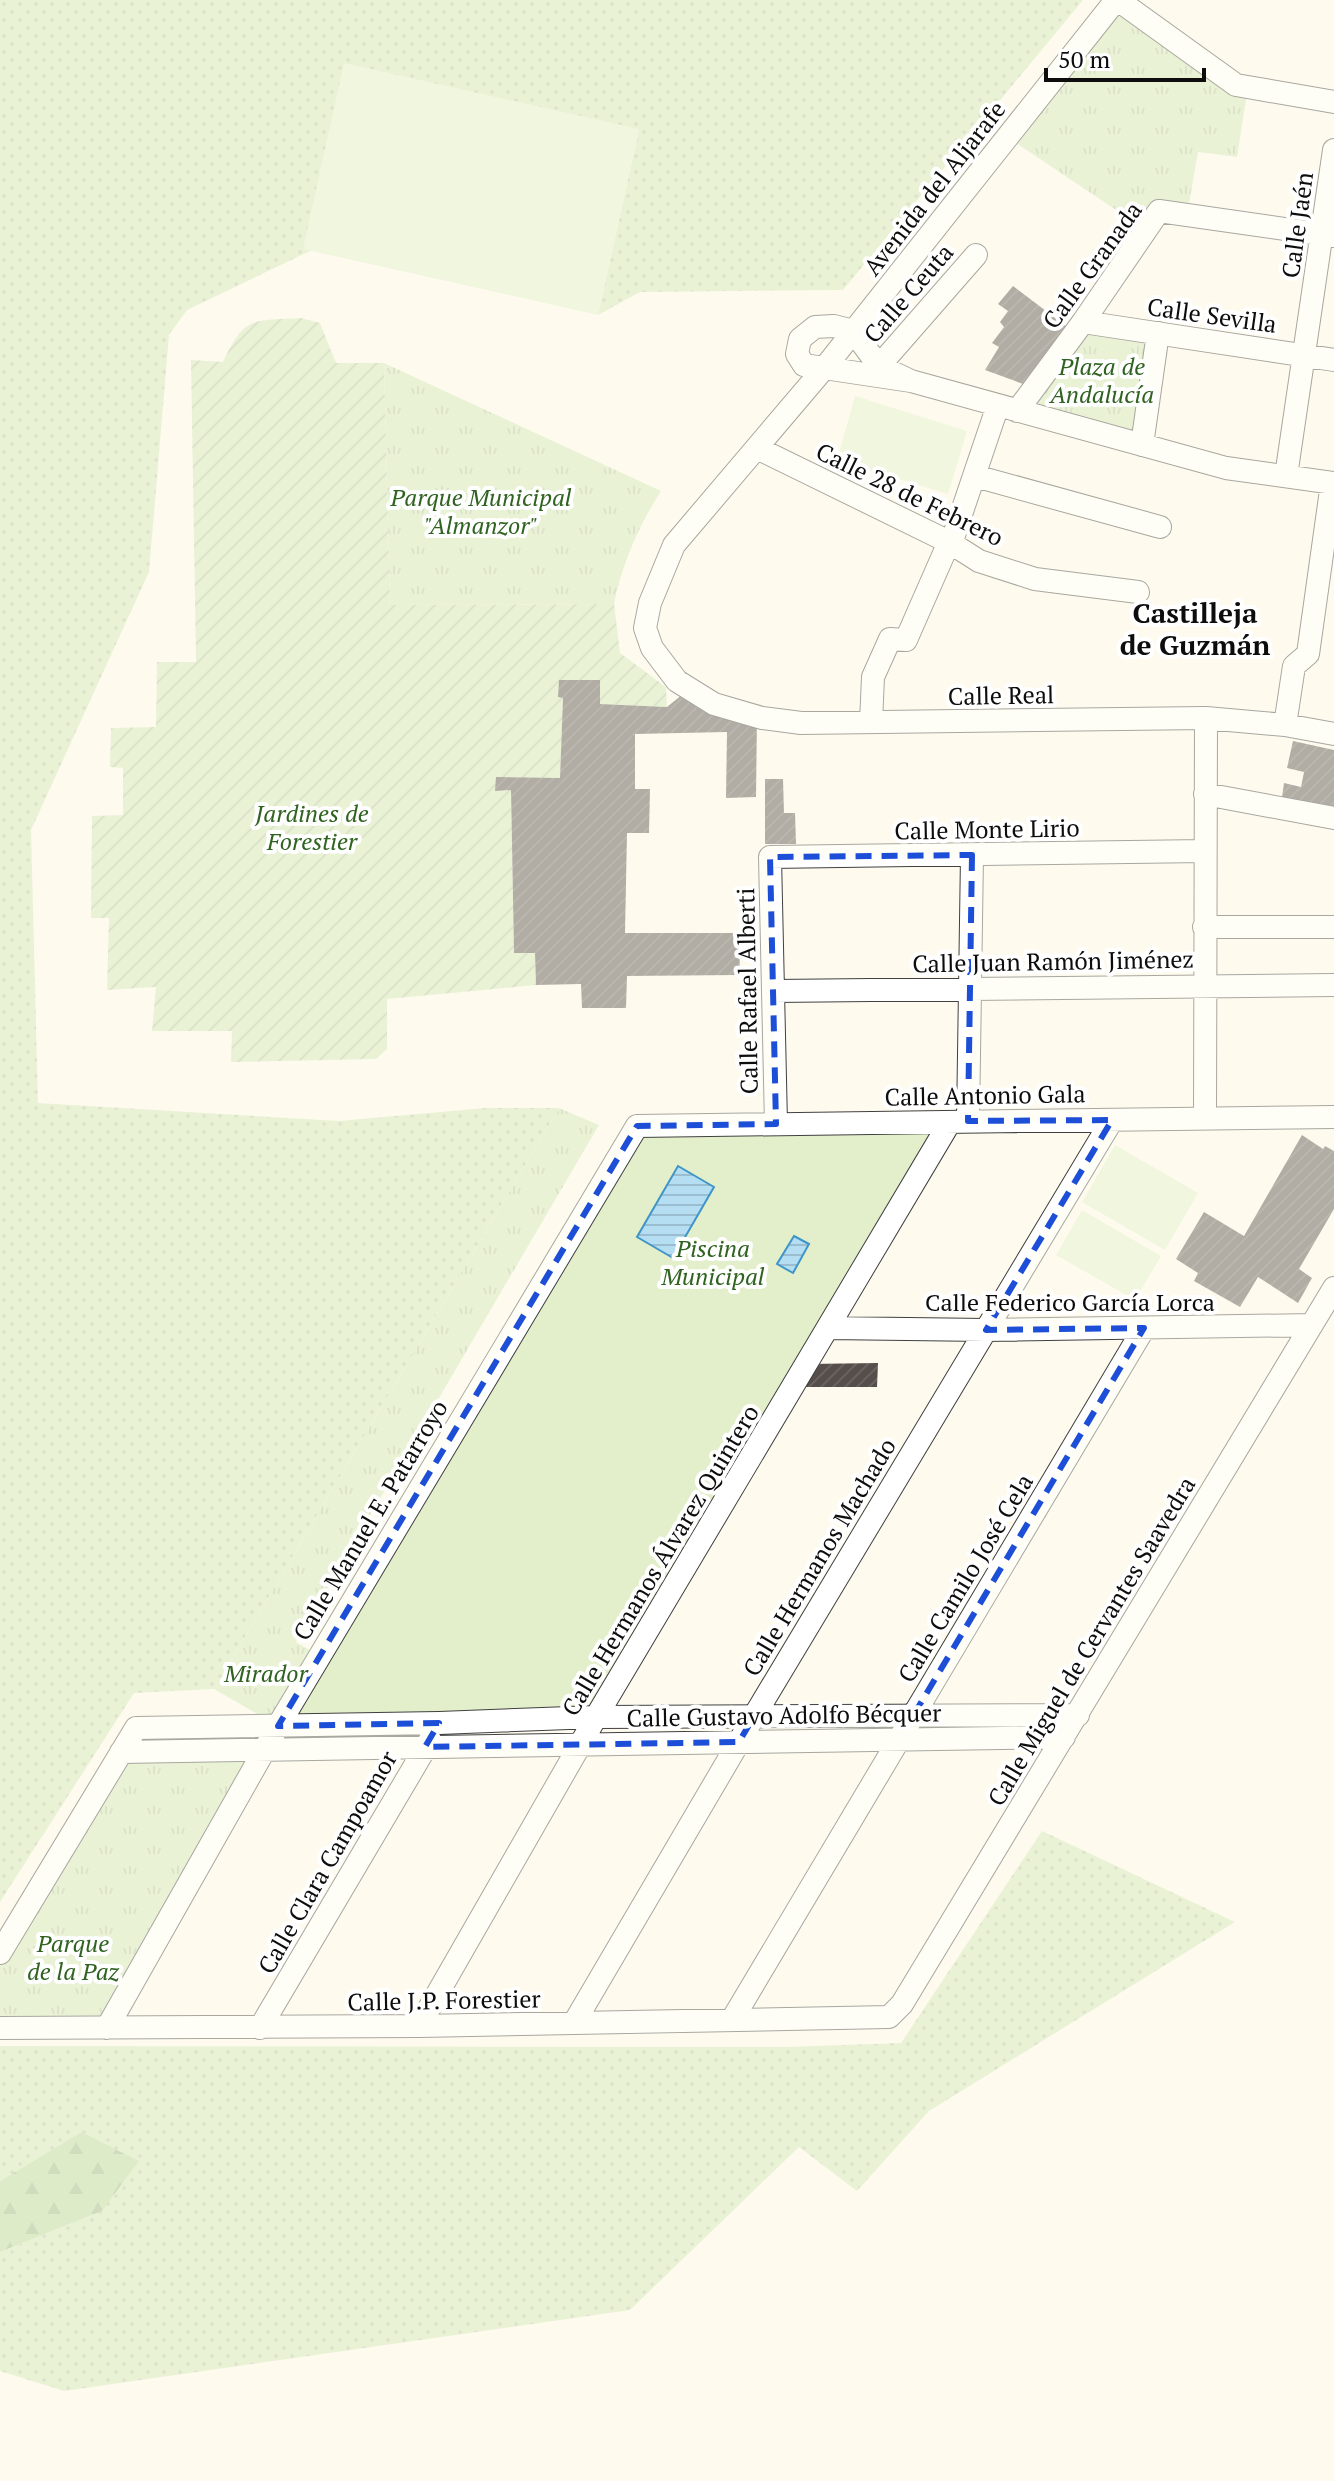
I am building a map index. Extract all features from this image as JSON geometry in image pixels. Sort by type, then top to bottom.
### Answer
[{"type":"street","points":[[1117,0],[1236,85],[1334,102]]},
{"type":"street","name":"Avenida del Aljarafe","points":[[677,681],[652,648],[645,628],[650,603],[674,545],[792,408],[1117,0]]},
{"type":"street","name":"Calle Jaén","points":[[1286,476],[1304,355],[1328,235],[1334,150]]},
{"type":"street","name":"Calle Granada","points":[[871,722],[873,677],[890,639],[906,640],[950,543],[975,476],[1008,408],[1083,322],[1159,211],[1328,235]]},
{"type":"street","name":"Calle Ceuta","points":[[879,366],[976,255]]},
{"type":"street","name":"Calle Sevilla","points":[[1083,322],[1334,360]]},
{"type":"street","points":[[911,381],[879,366],[853,331],[834,326],[815,327],[800,339],[797,354],[804,365],[911,381],[1226,468],[1333,483],[1308,654],[1294,666],[1285,725]]},
{"type":"street","points":[[1142,445],[1158,333]]},
{"type":"street","name":"Calle 28 de Febrero","points":[[757,448],[950,543],[979,561],[1035,579],[1138,592]]},
{"type":"street","points":[[975,476],[1160,527]]},
{"type":"street","name":"Calle Real","points":[[677,681],[714,704],[762,718],[801,723],[1206,718],[1285,725],[1334,734]]},
{"type":"street","points":[[1205,1118],[1206,718]]},
{"type":"street","points":[[1205,794],[1334,818]]},
{"type":"street","name":"Calle Monte Lirio","points":[[770,857],[1205,851]]},
{"type":"street","points":[[959,1122],[970,988],[972,855]]},
{"type":"street","name":"Calle Rafael Alberti","points":[[770,857],[776,1124]]},
{"type":"street","points":[[1204,927],[1334,927]]},
{"type":"street","name":"Calle Juan Ramón Jiménez","points":[[773,991],[1334,985]]},
{"type":"street","name":"Calle Antonio Gala","points":[[637,1126],[1334,1117]]},
{"type":"street","name":"Calle Hermanos Machado","points":[[574,2023],[1112,1120]]},
{"type":"street","name":"Calle Hermanos Álvarez Quintero","points":[[419,2026],[580,1744],[828,1328],[959,1122]]},
{"type":"street","name":"Calle Manuel E. Patarroyo","points":[[107,2028],[264,1749],[637,1126]]},
{"type":"street","name":"Calle Miguel de Cervantes Saavedra","points":[[889,2017],[902,2004],[1334,1288]]},
{"type":"street","name":"Calle Federico García Lorca","points":[[828,1328],[986,1330],[1311,1325]]},
{"type":"street","name":"Calle Camilo José Cela","points":[[732,2020],[1144,1328]]},
{"type":"street","name":"Calle Gustavo Adolfo Bécquer","points":[[121,1752],[136,1728],[596,1717],[1078,1715]]},
{"type":"street","name":"Calle Clara Campoamor","points":[[260,2028],[439,1723]]},
{"type":"street","name":"Calle Gustavo Adolfo Bécquer","points":[[121,1752],[1064,1737]]},
{"type":"street","points":[[0,1953],[121,1752]]},
{"type":"street","name":"Calle J.P. Forestier","points":[[0,2028],[260,2028],[889,2017]]},
{"type":"highlighted area","points":[[972,855],[968,1121],[1112,1120],[986,1330],[1144,1328],[913,1716],[753,1718],[739,1742],[425,1747],[439,1723],[278,1726],[637,1126],[776,1124],[770,857]]},
{"type":"green space","points":[[0,0],[1083,0],[843,290],[640,292],[598,315],[639,129],[310,251],[187,310],[169,335],[149,572],[31,830],[38,1103],[339,1121],[485,1108],[559,1108],[214,1689],[134,1693],[0,1902]]},
{"type":"green space","points":[[1116,0],[1248,87],[1237,157],[1198,152],[1187,215],[1159,211],[1146,230],[1007,137]]},
{"type":"green space","points":[[344,63],[639,129],[598,315],[303,249]]},
{"type":"green space","name":"Jardines de Forestier","points":[[301,318],[320,323],[336,363],[384,363],[390,605],[614,604],[620,653],[666,687],[667,707],[600,704],[600,680],[559,681],[563,698],[560,778],[496,778],[496,791],[511,790],[514,953],[535,953],[536,985],[387,999],[387,1049],[376,1059],[231,1062],[232,1031],[152,1031],[156,987],[107,990],[109,918],[91,918],[92,816],[123,815],[123,768],[110,767],[111,728],[156,727],[157,662],[196,662],[191,360],[223,362],[244,328],[261,321]]},
{"type":"green space","name":"Plaza de Andalucía","points":[[1083,322],[1158,333],[1142,445],[1017,411]]},
{"type":"green space","name":"Parque Municipal \"Almanzor\"","points":[[384,363],[661,491],[632,545],[614,604],[390,605]]},
{"type":"green space","points":[[855,396],[967,431],[948,494],[837,460]]},
{"type":"green space","name":"Mirador","points":[[559,1108],[599,1125],[296,1642],[320,1656],[278,1726],[214,1689]]},
{"type":"green space","name":"Piscina Municipal","points":[[950,1122],[596,1717],[278,1726],[637,1126]]},
{"type":"green space","points":[[1115,1145],[1198,1193],[1165,1250],[1082,1202]]},
{"type":"green space","points":[[1082,1210],[1161,1256],[1135,1300],[1056,1255]]},
{"type":"green space","name":"Parque de la Paz","points":[[264,1749],[107,2028],[0,2028],[0,1953],[121,1752]]},
{"type":"green space","points":[[1042,1831],[1235,1922],[929,2111],[857,2191],[799,2147],[630,2310],[64,2391],[0,2371],[0,2252],[102,2211],[81,2132],[0,2181],[0,2046],[786,2047],[901,2043]]},
{"type":"green space","points":[[81,2132],[139,2161],[102,2211],[0,2252],[0,2181]]},
{"type":"water","points":[[678,1166],[714,1187],[673,1258],[637,1237]]},
{"type":"water","points":[[794,1236],[809,1244],[793,1273],[777,1264]]},
{"type":"building","points":[[1013,286],[1075,333],[1034,388],[985,370],[999,347],[992,343],[1004,327],[1000,322],[1008,311],[998,304]]},
{"type":"building","points":[[559,680],[600,680],[600,704],[667,707],[683,694],[757,717],[756,797],[726,798],[727,732],[635,734],[635,789],[650,789],[649,833],[627,833],[625,933],[739,933],[740,975],[627,976],[626,1008],[582,1008],[581,984],[536,985],[535,953],[514,953],[511,790],[495,791],[496,777],[560,778],[563,698],[558,697]]},
{"type":"building","points":[[1293,741],[1334,750],[1334,808],[1282,797],[1284,783],[1301,787],[1304,772],[1287,768]]},
{"type":"building","points":[[765,779],[783,779],[784,813],[795,813],[796,844],[765,844]]},
{"type":"building","points":[[1302,1135],[1323,1149],[1325,1146],[1334,1151],[1334,1209],[1299,1269],[1312,1278],[1298,1303],[1258,1277],[1240,1307],[1194,1281],[1198,1273],[1176,1259],[1204,1212],[1244,1236]]},
{"type":"building","points":[[878,1363],[877,1387],[793,1387],[807,1364]]},
{"type":"district","name":"Castilleja de Guzmán","points":[[1195,628]]}]
